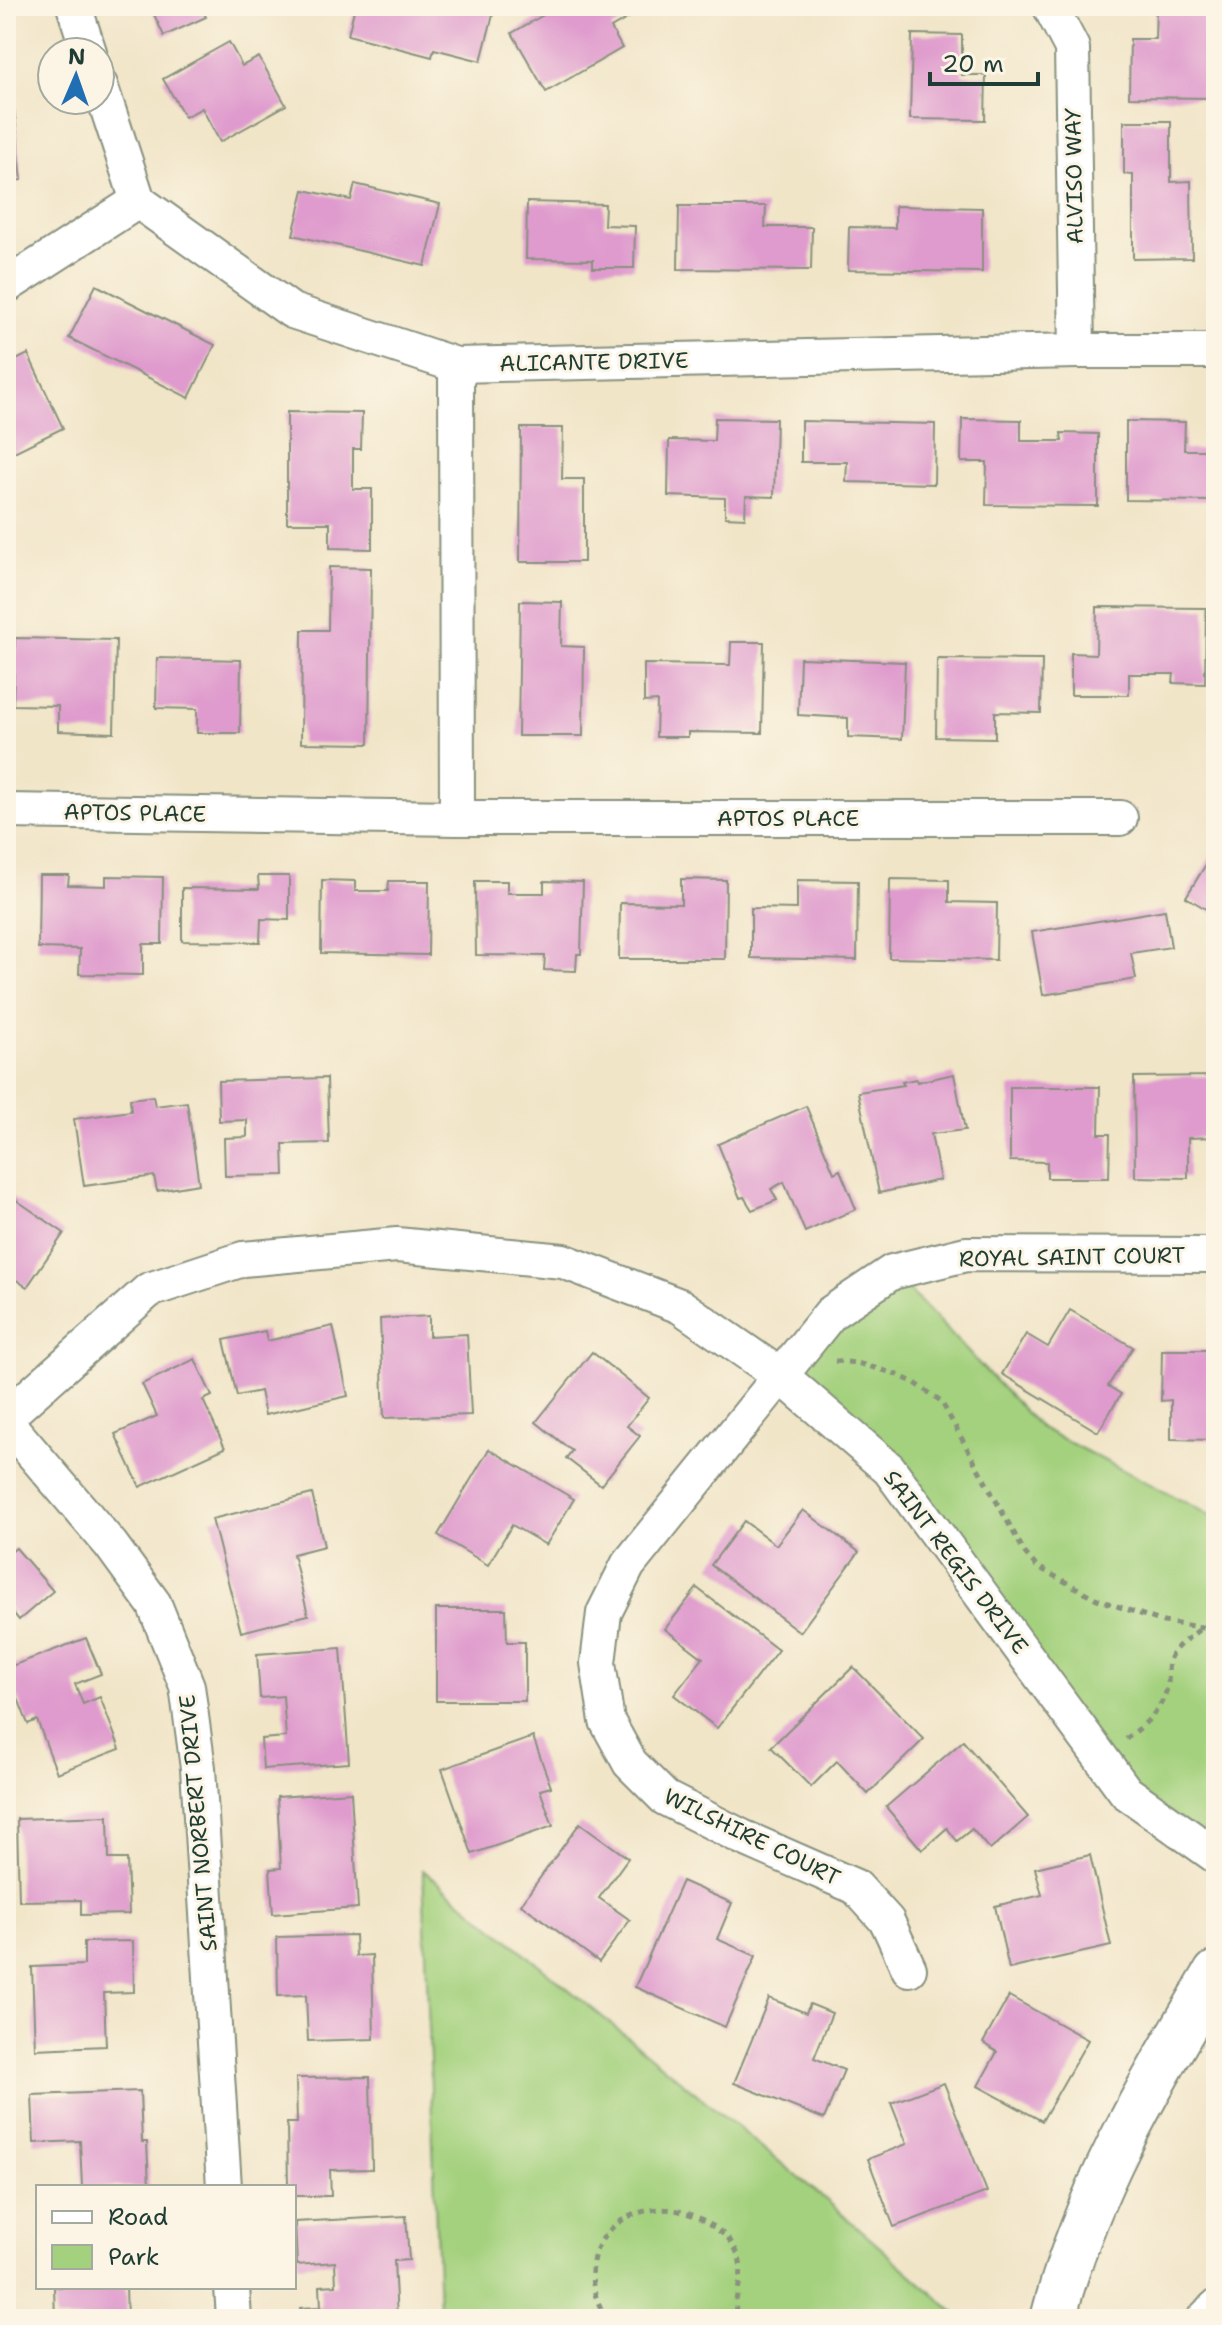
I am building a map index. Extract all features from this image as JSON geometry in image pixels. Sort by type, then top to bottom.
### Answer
[{"type":"street","points":[[74,6],[84,36]]},
{"type":"street","name":"ALVISO WAY","points":[[1050,6],[1072,48],[1077,351]]},
{"type":"street","points":[[6,286],[138,201],[110,116]]},
{"type":"street","name":"ALICANTE DRIVE","points":[[138,201],[292,311],[456,365],[1077,351],[1216,351]]},
{"type":"street","points":[[456,365],[457,818]]},
{"type":"street","name":"APTOS PLACE","points":[[6,811],[457,818],[1120,818]]},
{"type":"street","name":"SAINT REGIS DRIVE","points":[[6,1420],[149,1290],[243,1259],[397,1245],[563,1261],[680,1306],[781,1376],[889,1469],[1126,1792],[1216,1856]]},
{"type":"street","name":"ROYAL SAINT COURT","points":[[781,1376],[831,1313],[892,1272],[966,1254],[1216,1255]]},
{"type":"street","name":"WILSHIRE COURT","points":[[781,1376],[628,1565],[604,1613],[598,1663],[607,1721],[630,1763],[665,1798],[742,1837],[856,1887],[887,1921],[909,1969]]},
{"type":"street","name":"SAINT NORBERT DRIVE","points":[[6,1420],[111,1545],[154,1604],[187,1686],[198,1768],[224,2185]]},
{"type":"street","points":[[1053,2319],[1080,2233],[1109,2162],[1147,2090],[1216,1973]]},
{"type":"street","points":[[232,2289],[234,2319]]},
{"type":"street","points":[[1204,2319],[1216,2307]]},
{"type":"path","points":[[834,1361],[857,1363],[893,1373],[915,1383],[941,1401],[1025,1553],[1036,1566],[1097,1599],[1142,1616],[1216,1629]]},
{"type":"path","points":[[1121,1743],[1156,1712],[1166,1691],[1169,1659],[1183,1642],[1203,1627]]},
{"type":"path","points":[[607,2319],[596,2301],[592,2277],[594,2254],[602,2239],[619,2222],[638,2212],[667,2210],[698,2216],[731,2242],[742,2268],[735,2311],[737,2319]]},
{"type":"green space","points":[[892,1272],[1039,1427],[1216,1518],[1216,1856],[1126,1792],[889,1469],[781,1376]]},
{"type":"green space","points":[[423,1870],[825,2199],[962,2319],[453,2319],[439,2310]]},
{"type":"building","points":[[150,6],[201,6],[206,17],[164,36]]},
{"type":"building","points":[[355,6],[476,6],[494,11],[481,61],[434,49],[432,57],[348,35]]},
{"type":"building","points":[[559,6],[649,6],[611,28],[622,48],[546,92],[512,33]]},
{"type":"building","points":[[1156,6],[1216,6],[1215,98],[1129,97],[1130,39],[1155,39]]},
{"type":"building","points":[[912,34],[962,35],[962,75],[986,75],[985,120],[910,119]]},
{"type":"building","points":[[229,42],[242,66],[259,57],[286,105],[220,142],[202,108],[185,117],[163,79]]},
{"type":"building","points":[[6,55],[22,180],[6,182]]},
{"type":"building","points":[[1124,121],[1171,121],[1171,182],[1191,181],[1192,258],[1133,259],[1133,175],[1124,174]]},
{"type":"building","points":[[355,184],[440,204],[425,266],[293,235],[304,190],[351,200]]},
{"type":"building","points":[[527,202],[605,204],[604,225],[635,226],[634,268],[593,268],[593,260],[526,259]]},
{"type":"building","points":[[679,206],[766,206],[765,227],[812,227],[811,270],[678,269]]},
{"type":"building","points":[[895,206],[982,208],[982,272],[848,270],[849,227],[895,228]]},
{"type":"building","points":[[96,285],[215,345],[189,398],[69,338]]},
{"type":"building","points":[[28,354],[63,428],[6,456],[6,365]]},
{"type":"building","points":[[287,412],[362,413],[361,449],[353,449],[353,489],[372,489],[372,549],[330,548],[330,523],[287,523]]},
{"type":"building","points":[[715,418],[776,419],[774,497],[746,496],[745,518],[725,517],[725,498],[668,496],[669,440],[714,441]]},
{"type":"building","points":[[962,419],[1021,420],[1021,441],[1062,441],[1061,433],[1098,434],[1098,506],[986,505],[987,462],[961,462]]},
{"type":"building","points":[[801,421],[935,424],[934,484],[846,482],[847,462],[801,462]]},
{"type":"building","points":[[1126,421],[1185,422],[1184,450],[1216,450],[1216,501],[1126,500]]},
{"type":"building","points":[[521,428],[563,428],[562,479],[584,479],[584,562],[520,562]]},
{"type":"building","points":[[329,567],[371,568],[369,744],[301,743],[302,630],[328,630]]},
{"type":"building","points":[[520,601],[562,602],[561,646],[584,647],[583,736],[518,736]]},
{"type":"building","points":[[1097,607],[1206,608],[1205,684],[1173,683],[1174,674],[1129,674],[1129,695],[1071,695],[1071,653],[1096,654]]},
{"type":"building","points":[[15,638],[116,640],[114,733],[58,731],[58,706],[13,705]]},
{"type":"building","points":[[731,642],[764,642],[762,733],[688,732],[688,737],[656,737],[657,701],[644,702],[644,664],[730,665]]},
{"type":"building","points":[[157,658],[241,660],[240,733],[197,733],[197,709],[156,708]]},
{"type":"building","points":[[800,658],[905,662],[902,739],[848,737],[848,718],[798,715]]},
{"type":"building","points":[[937,659],[1042,660],[1041,713],[995,712],[995,738],[936,737]]},
{"type":"building","points":[[1216,848],[1216,915],[1186,897]]},
{"type":"building","points":[[39,875],[69,875],[68,885],[106,886],[106,876],[163,877],[162,944],[143,944],[143,975],[79,974],[80,949],[38,948]]},
{"type":"building","points":[[258,876],[289,876],[289,920],[261,919],[260,942],[182,941],[182,888],[259,889]]},
{"type":"building","points":[[681,879],[726,880],[725,959],[619,959],[620,903],[681,904]]},
{"type":"building","points":[[890,879],[949,880],[949,902],[997,903],[996,960],[889,958]]},
{"type":"building","points":[[322,880],[355,881],[355,891],[388,891],[389,881],[429,881],[428,955],[321,953]]},
{"type":"building","points":[[797,880],[858,881],[857,960],[751,958],[751,908],[797,909]]},
{"type":"building","points":[[475,881],[507,881],[507,893],[544,893],[544,881],[583,882],[581,954],[577,954],[576,971],[544,970],[545,956],[476,955]]},
{"type":"building","points":[[1165,910],[1171,947],[1131,953],[1136,979],[1043,995],[1032,932]]},
{"type":"building","points":[[954,1074],[965,1130],[931,1134],[940,1180],[879,1193],[858,1092]]},
{"type":"building","points":[[1216,1076],[1216,1137],[1188,1138],[1188,1178],[1135,1177],[1134,1077]]},
{"type":"building","points":[[327,1078],[329,1143],[283,1144],[284,1175],[225,1176],[224,1138],[247,1137],[247,1120],[219,1121],[218,1081]]},
{"type":"building","points":[[1010,1087],[1100,1087],[1099,1134],[1110,1134],[1109,1178],[1047,1178],[1047,1162],[1010,1161]]},
{"type":"building","points":[[153,1096],[155,1106],[187,1102],[199,1184],[157,1191],[154,1176],[84,1186],[74,1119],[131,1111],[130,1099]]},
{"type":"building","points":[[806,1106],[834,1173],[840,1170],[856,1209],[805,1232],[784,1182],[771,1189],[777,1200],[752,1210],[744,1197],[740,1198],[718,1144]]},
{"type":"building","points":[[6,1193],[64,1233],[27,1287],[6,1273]]},
{"type":"building","points":[[1070,1310],[1133,1347],[1108,1386],[1121,1394],[1098,1432],[1002,1374],[1026,1334],[1048,1347]]},
{"type":"building","points":[[429,1316],[429,1336],[467,1334],[471,1415],[384,1418],[380,1319]]},
{"type":"building","points":[[333,1326],[348,1396],[265,1415],[260,1391],[237,1396],[224,1340],[265,1331],[267,1341]]},
{"type":"building","points":[[1162,1350],[1216,1350],[1216,1440],[1171,1439],[1171,1400],[1161,1401]]},
{"type":"building","points":[[592,1352],[649,1398],[627,1426],[640,1436],[601,1485],[566,1458],[572,1451],[536,1422]]},
{"type":"building","points":[[195,1359],[212,1396],[203,1400],[225,1448],[140,1487],[115,1434],[157,1416],[142,1384]]},
{"type":"building","points":[[489,1449],[574,1499],[546,1545],[512,1525],[488,1565],[438,1535]]},
{"type":"building","points":[[312,1494],[324,1546],[293,1554],[308,1615],[241,1632],[212,1519]]},
{"type":"building","points":[[803,1510],[859,1552],[800,1632],[711,1565],[744,1521],[776,1545]]},
{"type":"building","points":[[16,1548],[53,1591],[19,1620],[6,1604],[6,1556]]},
{"type":"building","points":[[697,1588],[778,1650],[717,1728],[674,1695],[703,1658],[665,1629]]},
{"type":"building","points":[[436,1609],[506,1609],[507,1642],[525,1642],[525,1701],[436,1701]]},
{"type":"building","points":[[86,1638],[101,1674],[75,1684],[83,1704],[100,1697],[120,1749],[57,1773],[37,1720],[28,1724],[6,1668]]},
{"type":"building","points":[[341,1648],[349,1763],[263,1769],[261,1739],[286,1737],[283,1696],[260,1698],[257,1654]]},
{"type":"building","points":[[853,1667],[924,1739],[868,1794],[837,1761],[811,1787],[771,1747]]},
{"type":"building","points":[[533,1737],[551,1787],[540,1790],[553,1826],[472,1854],[442,1769]]},
{"type":"building","points":[[963,1741],[1028,1817],[990,1850],[972,1829],[957,1841],[947,1828],[922,1850],[886,1807]]},
{"type":"building","points":[[351,1792],[358,1908],[273,1914],[270,1869],[281,1868],[277,1797]]},
{"type":"building","points":[[108,1816],[109,1859],[127,1859],[129,1914],[81,1915],[81,1900],[19,1901],[17,1819]]},
{"type":"building","points":[[580,1823],[628,1858],[599,1898],[630,1920],[599,1962],[521,1904]]},
{"type":"building","points":[[1090,1855],[1111,1946],[1009,1969],[995,1906],[1042,1895],[1035,1868]]},
{"type":"building","points":[[682,1881],[732,1903],[717,1939],[756,1956],[725,2027],[635,1987]]},
{"type":"building","points":[[355,1935],[356,1956],[372,1955],[374,2039],[308,2041],[306,1995],[278,1996],[277,1937]]},
{"type":"building","points":[[133,1941],[134,1992],[104,1993],[106,2046],[35,2049],[32,1967],[84,1965],[84,1942]]},
{"type":"building","points":[[1009,1996],[1088,2040],[1042,2121],[978,2086],[997,2052],[983,2043]]},
{"type":"building","points":[[769,1998],[806,2013],[810,2004],[832,2013],[814,2058],[844,2070],[824,2119],[734,2083]]},
{"type":"building","points":[[370,2077],[372,2169],[330,2170],[331,2196],[296,2196],[296,2185],[288,2185],[287,2123],[297,2123],[296,2078]]},
{"type":"building","points":[[944,2083],[987,2192],[894,2227],[868,2159],[907,2144],[891,2103]]},
{"type":"building","points":[[140,2091],[142,2142],[147,2142],[149,2185],[82,2185],[80,2141],[34,2143],[32,2095]]},
{"type":"building","points":[[406,2216],[409,2260],[394,2261],[397,2319],[301,2319],[300,2308],[321,2307],[320,2286],[336,2285],[335,2262],[297,2265],[296,2222]]},
{"type":"building","points":[[54,2289],[126,2289],[127,2319],[55,2319]]}]
